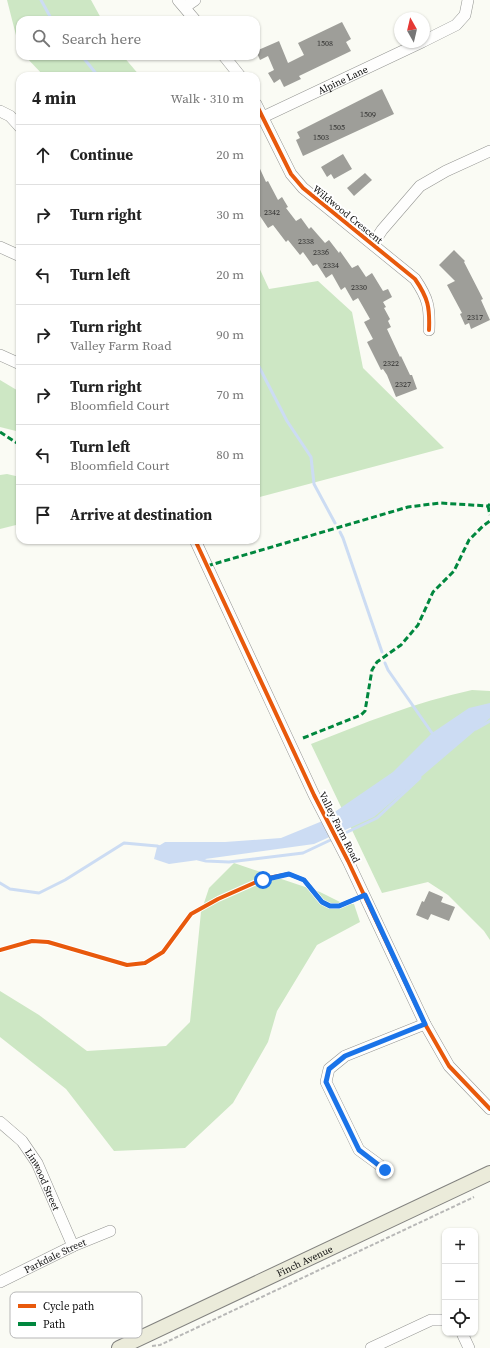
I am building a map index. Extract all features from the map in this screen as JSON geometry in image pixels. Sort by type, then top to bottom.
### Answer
[{"type":"main road","name":"Finch Avenue","points":[[142,1338],[490,1173]]},
{"type":"main road","name":"Finch Avenue","points":[[119,1348],[141,1338]]},
{"type":"street","points":[[192,16],[182,4],[195,0]]},
{"type":"street","name":"Alpine Lane","points":[[430,38],[456,25],[465,15],[468,0]]},
{"type":"street","name":"Alpine Lane","points":[[263,117],[410,48]]},
{"type":"street","points":[[227,60],[237,72]]},
{"type":"street","points":[[0,111],[10,116],[16,123]]},
{"type":"street","name":"Wildwood Crescent","points":[[260,111],[291,174],[303,188],[415,279],[425,294],[430,314],[429,330]]},
{"type":"street","name":"Wildwood Crescent","points":[[373,244],[382,230],[420,186],[446,171],[490,152]]},
{"type":"street","points":[[0,248],[16,254]]},
{"type":"street","points":[[0,355],[16,362]]},
{"type":"street","name":"Valley Farm Road","points":[[197,544],[314,795],[348,860],[425,1024],[449,1066],[490,1109]]},
{"type":"street","points":[[385,1170],[359,1150],[326,1082],[329,1069],[345,1056],[425,1024]]},
{"type":"street","name":"Linwood Street","points":[[0,1122],[22,1141],[37,1162],[73,1246]]},
{"type":"street","name":"Parkdale Street","points":[[0,1282],[73,1246],[110,1231]]},
{"type":"street","points":[[371,1348],[432,1320],[442,1320]]},
{"type":"street","points":[[463,1336],[469,1348]]},
{"type":"path","points":[[148,1346],[160,1345],[474,1197]]},
{"type":"green space","points":[[7,0],[91,0],[100,16],[16,16],[16,35]]},
{"type":"green space","points":[[29,60],[126,60],[137,72],[40,72]]},
{"type":"green space","points":[[260,270],[269,289],[318,281],[352,312],[363,368],[444,448],[260,497]]},
{"type":"green space","points":[[0,380],[16,390],[16,431],[0,427]]},
{"type":"green space","points":[[7,474],[16,476],[16,525],[0,529],[0,475]]},
{"type":"green space","points":[[472,690],[490,691],[490,940],[484,931],[448,895],[428,882],[382,893],[311,744],[410,707]]},
{"type":"green space","points":[[234,863],[320,892],[344,904],[354,904],[360,922],[317,945],[277,1011],[268,1042],[233,1103],[185,1148],[114,1151],[66,1089],[0,1037],[0,991],[39,1015],[87,1051],[166,1046],[190,1022],[201,912],[209,888]]},
{"type":"water","points":[[490,703],[490,718],[374,817],[314,844],[169,864],[154,859],[157,847],[165,842],[225,842],[281,838],[320,822],[393,772],[432,733],[469,708]]},
{"type":"building","points":[[342,22],[351,39],[346,42],[351,51],[299,76],[301,79],[284,87],[280,79],[274,83],[268,73],[274,70],[268,56],[260,60],[260,49],[279,41],[288,63],[304,55],[298,43]]},
{"type":"building","points":[[382,89],[394,114],[303,156],[296,140],[300,138],[297,132]]},
{"type":"building","points":[[343,154],[352,169],[334,179],[331,174],[327,177],[321,167]]},
{"type":"building","points":[[260,169],[266,182],[268,181],[278,200],[282,197],[288,207],[286,208],[296,221],[301,218],[309,229],[311,227],[325,243],[329,240],[339,253],[340,251],[352,268],[358,265],[366,277],[372,273],[383,291],[388,289],[392,297],[383,302],[386,307],[384,308],[390,319],[388,321],[391,327],[387,329],[400,357],[401,356],[410,375],[412,375],[417,389],[396,397],[387,375],[383,369],[381,370],[367,342],[373,339],[364,322],[370,319],[358,298],[353,301],[345,287],[341,290],[332,274],[326,278],[317,264],[313,266],[303,252],[300,255],[288,240],[286,242],[273,225],[268,228],[260,216]]},
{"type":"building","points":[[365,173],[372,180],[354,196],[347,188]]},
{"type":"building","points":[[454,250],[465,261],[464,262],[483,299],[481,300],[490,320],[471,329],[469,323],[465,325],[460,314],[462,313],[447,285],[455,281],[439,265]]},
{"type":"building","points":[[429,891],[443,897],[441,902],[455,907],[449,921],[431,914],[428,920],[416,915],[422,901],[424,902]]},
{"type":"waterway","points":[[41,0],[50,16]]},
{"type":"waterway","points":[[85,60],[95,72]]},
{"type":"waterway","points":[[260,369],[287,421],[311,457],[314,484],[335,523]]},
{"type":"waterway","points":[[340,532],[382,652]]},
{"type":"waterway","points":[[385,663],[388,670],[432,733]]},
{"type":"waterway","points":[[476,729],[490,721]]},
{"type":"waterway","points":[[198,859],[206,861],[229,862],[303,853],[377,818],[420,778]]},
{"type":"waterway","points":[[0,883],[10,889],[39,893],[65,880],[124,843],[157,846],[162,848]]},
{"type":"marked path","points":[[0,432],[16,442]]},
{"type":"marked path","points":[[207,566],[408,507],[440,503],[488,506],[490,504]]},
{"type":"marked path","points":[[488,506],[490,515]]},
{"type":"marked path","points":[[303,738],[361,715],[365,711],[372,670],[377,662],[401,645],[418,625],[433,592],[454,571],[469,540],[490,521]]},
{"type":"cycle path","points":[[260,112],[291,174],[303,188],[415,279],[423,292],[427,303],[429,330]]},
{"type":"cycle path","points":[[197,544],[314,795],[348,861],[425,1024],[449,1066],[490,1109]]},
{"type":"cycle path","points":[[0,950],[32,941],[48,942],[127,965],[145,963],[163,952],[191,914],[218,899],[263,879],[289,874],[304,880],[322,902],[330,906],[339,906],[365,895]]},
{"type":"route","points":[[263,880],[289,874],[304,880],[322,902],[330,906],[339,906],[365,895],[425,1024],[345,1056],[329,1069],[326,1082],[359,1150],[385,1170]]}]
